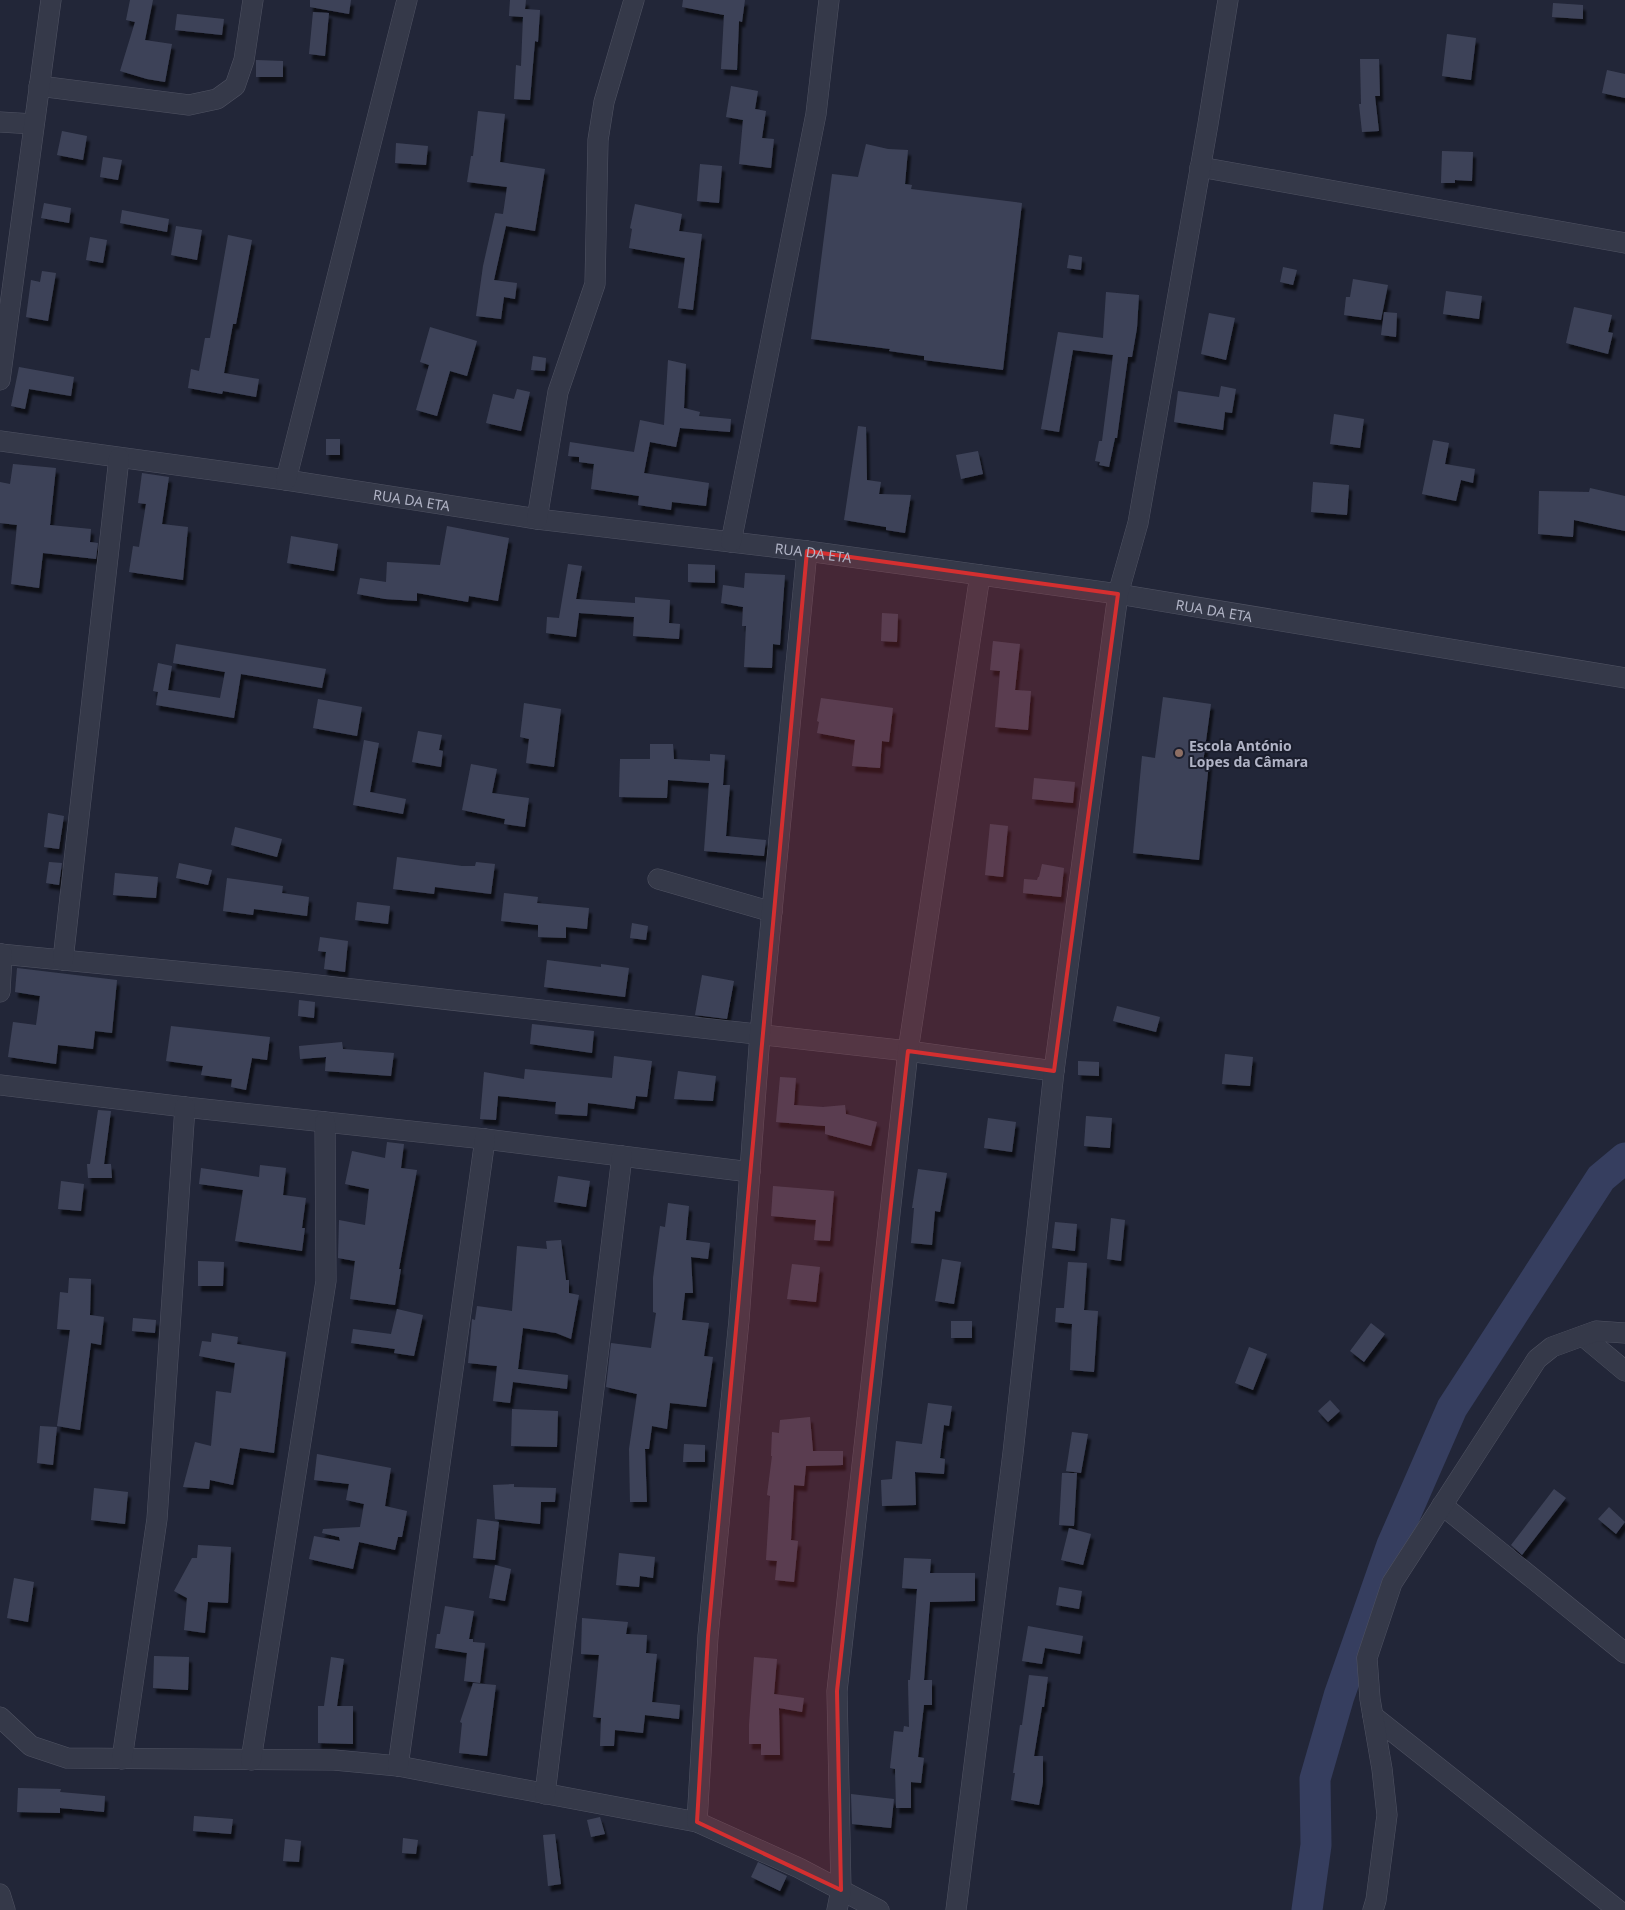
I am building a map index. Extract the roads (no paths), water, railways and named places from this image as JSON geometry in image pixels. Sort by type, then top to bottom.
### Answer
[{"type":"street","points":[[0,380],[51,0]]},
{"type":"street","points":[[39,86],[189,105],[217,99],[234,86],[244,60],[253,0]]},
{"type":"street","points":[[286,480],[407,0]]},
{"type":"street","points":[[537,519],[558,392],[595,284],[598,140],[604,102],[618,48],[634,0]]},
{"type":"street","points":[[731,542],[816,114],[829,0]]},
{"type":"street","points":[[956,1910],[1012,1463],[1054,1071],[1118,594],[1138,523],[1228,0]]},
{"type":"street","points":[[0,122],[34,124]]},
{"type":"street","points":[[1200,167],[1625,243]]},
{"type":"street","name":"RUA DA ETA","points":[[0,441],[286,480],[537,519],[807,551],[1118,594],[1625,678]]},
{"type":"street","points":[[63,960],[119,458]]},
{"type":"street","points":[[697,1822],[708,1636],[739,1320],[760,1034],[807,551]]},
{"type":"street","points":[[837,1910],[841,1890],[837,1691],[908,1050],[980,575]]},
{"type":"street","points":[[658,879],[772,912]]},
{"type":"street","points":[[0,992],[1,954],[290,982],[908,1050],[1054,1071]]},
{"type":"street","points":[[0,1085],[485,1139],[750,1172]]},
{"type":"street","points":[[122,1759],[157,1519],[185,1107]]},
{"type":"street","points":[[251,1760],[326,1281],[325,1122]]},
{"type":"street","points":[[398,1766],[485,1139]]},
{"type":"street","points":[[546,1794],[622,1156]]},
{"type":"street","points":[[1373,1910],[1376,1900],[1387,1815],[1373,1716],[1368,1658],[1392,1583],[1538,1359],[1552,1347],[1596,1331],[1625,1333]]},
{"type":"street","points":[[1583,1336],[1625,1371]]},
{"type":"street","points":[[1442,1505],[1625,1653]]},
{"type":"street","points":[[1373,1716],[1618,1910]]},
{"type":"street","points":[[0,1717],[31,1746],[67,1758],[334,1760],[398,1766],[697,1822],[799,1868],[879,1910]]},
{"type":"street","points":[[0,1894],[5,1910]]},
{"type":"waterway","points":[[1307,1910],[1316,1845],[1315,1779],[1339,1696],[1392,1545],[1452,1408],[1601,1178],[1625,1158]]},
{"type":"place","name":"Escola António Lopes da Câmara","points":[[1179,753]]}]
